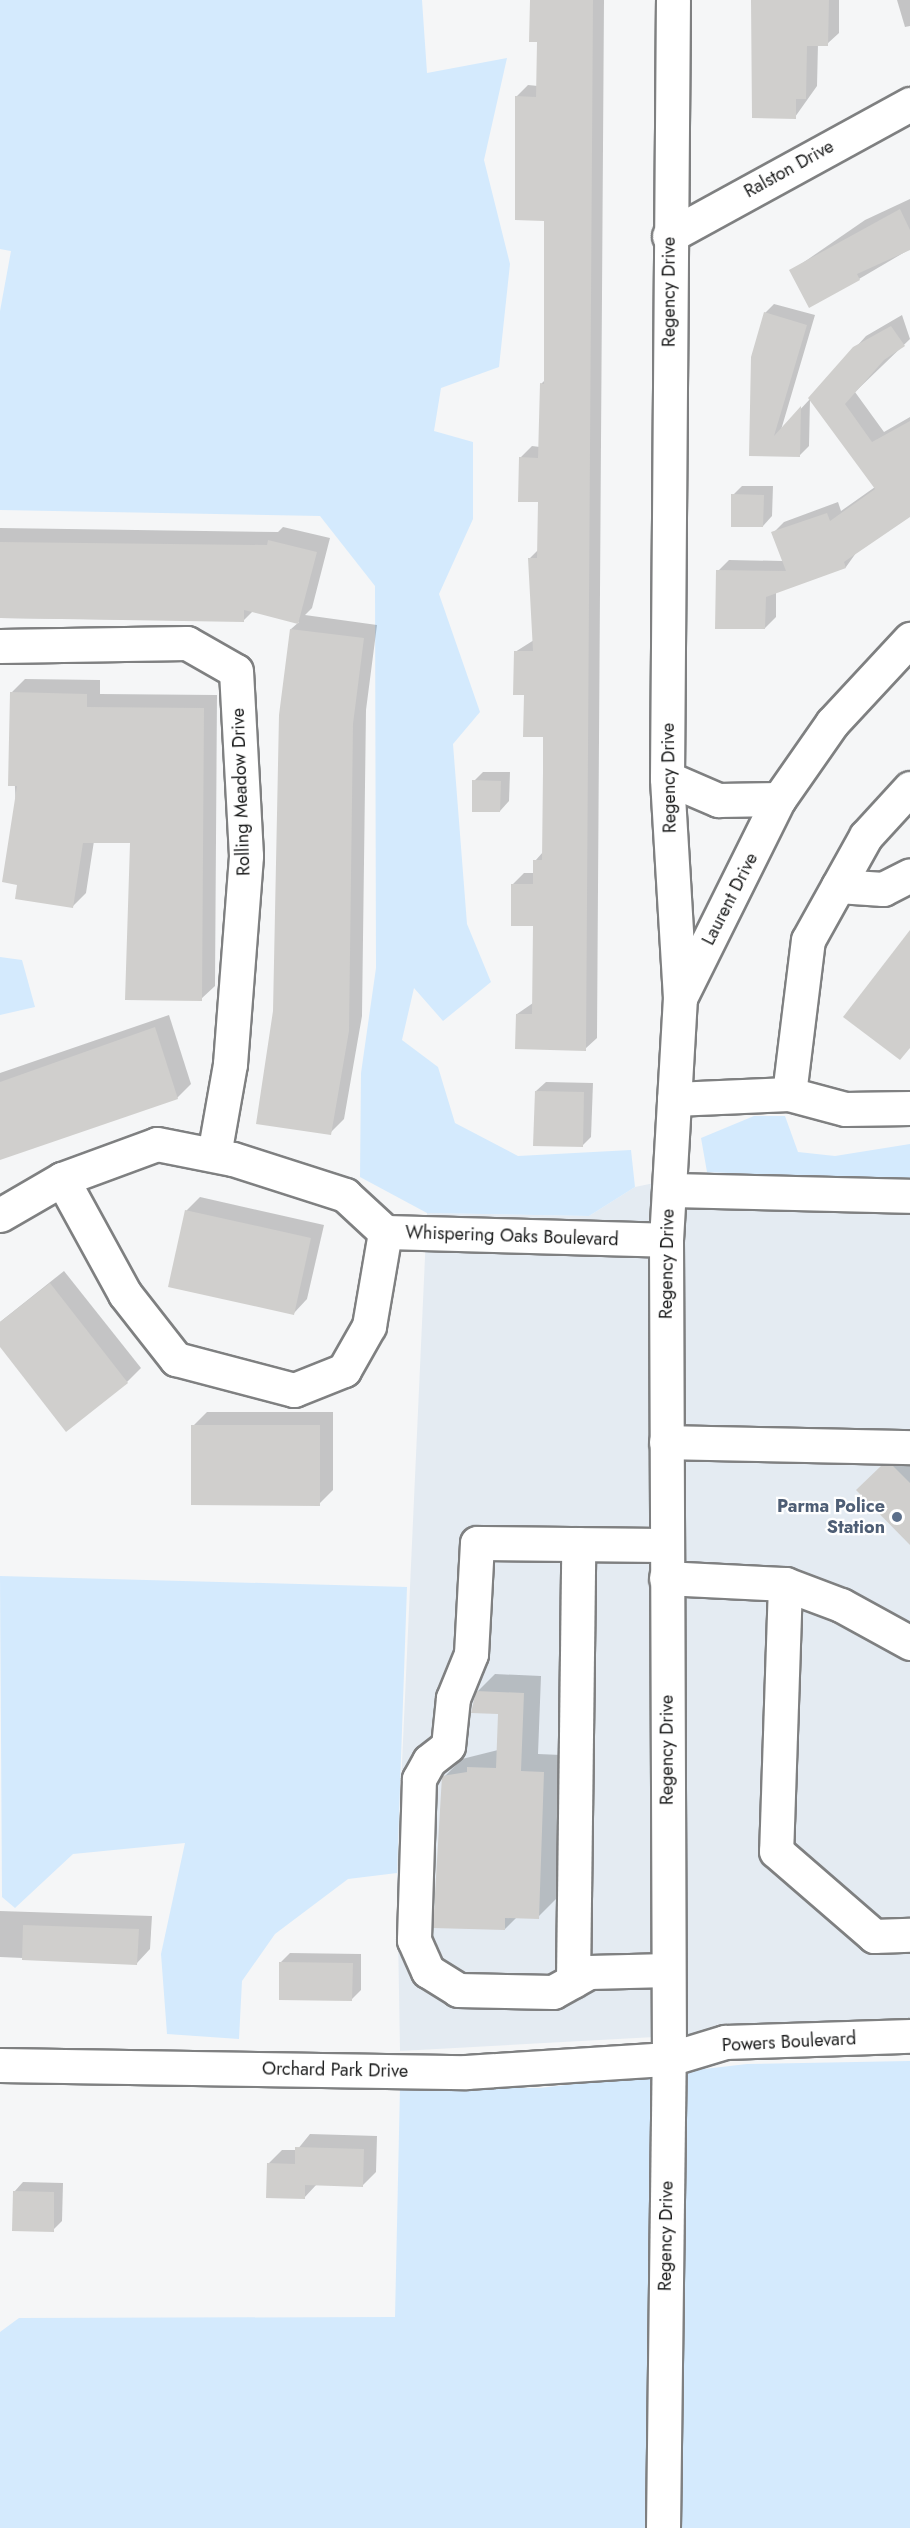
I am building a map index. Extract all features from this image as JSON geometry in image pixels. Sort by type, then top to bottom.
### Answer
[{"type":"street","name":"Regency Drive","points":[[663,2528],[669,2059],[666,1240],[680,998],[667,778],[669,236],[673,0]]},
{"type":"street","name":"Ralston Drive","points":[[669,236],[910,104]]},
{"type":"street","name":"Laurent Drive","points":[[680,998],[779,799],[838,716],[910,639]]},
{"type":"street","name":"Rolling Meadow Drive","points":[[0,646],[187,643],[236,671],[246,856],[230,1064],[214,1155]]},
{"type":"street","points":[[667,778],[718,800],[779,799]]},
{"type":"street","points":[[789,1094],[808,940],[866,836],[910,788]]},
{"type":"street","points":[[838,886],[884,889],[910,875]]},
{"type":"street","points":[[674,1099],[789,1094],[845,1108],[910,1108]]},
{"type":"street","name":"Whispering Oaks Boulevard","points":[[0,1215],[62,1179],[157,1144],[214,1155],[345,1195],[385,1232],[666,1240]]},
{"type":"street","points":[[62,1179],[125,1294],[176,1359],[294,1390],[344,1370],[369,1326],[385,1232]]},
{"type":"street","points":[[669,1190],[910,1196]]},
{"type":"street","points":[[666,1442],[910,1447]]},
{"type":"street","points":[[666,1545],[477,1543],[471,1654],[453,1698],[448,1746],[429,1761],[419,1779],[414,1940],[428,1971],[458,1990],[553,1992],[589,1972],[668,1970]]},
{"type":"street","points":[[573,1981],[578,1544]]},
{"type":"street","points":[[666,1578],[784,1584],[842,1605],[910,1643]]},
{"type":"street","points":[[784,1584],[776,1851],[874,1936],[910,1935]]},
{"type":"street","name":"Powers Boulevard","points":[[669,2059],[726,2042],[910,2036]]},
{"type":"street","name":"Orchard Park Drive","points":[[0,2066],[466,2072],[669,2059]]},
{"type":"shaded area","points":[[0,0],[422,0],[427,73],[507,58],[484,160],[510,264],[499,367],[441,388],[434,431],[473,442],[473,519],[439,594],[480,712],[453,744],[467,924],[491,982],[443,1021],[414,988],[402,1040],[438,1067],[455,1123],[518,1156],[631,1150],[635,1187],[589,1216],[427,1213],[360,1177],[361,1073],[376,968],[375,586],[320,516],[0,510],[0,311],[11,251],[0,249]]},
{"type":"shaded area","points":[[0,957],[22,960],[35,1007],[0,1015]]},
{"type":"shaded area","points":[[754,1116],[785,1116],[798,1152],[835,1156],[910,1144],[910,1182],[707,1172],[701,1138]]},
{"type":"shaded area","points":[[707,1172],[910,1182],[910,2023],[400,2051],[397,1873],[427,1213],[589,1216],[635,1187]]},
{"type":"shaded area","points":[[0,1576],[407,1587],[397,1873],[348,1879],[275,1934],[242,1981],[239,2039],[167,2034],[161,1954],[185,1843],[73,1854],[15,1908],[2,1897]]},
{"type":"shaded area","points":[[910,2061],[910,2528],[0,2528],[0,2332],[19,2318],[395,2317],[400,2087],[540,2088],[747,2064]]},
{"type":"building","points":[[530,0],[593,0],[586,1051],[515,1049],[516,1014],[532,1014],[533,926],[511,926],[511,884],[533,884],[533,860],[542,860],[543,737],[523,737],[524,695],[513,695],[514,651],[533,651],[528,558],[537,558],[538,502],[518,502],[519,457],[538,458],[540,383],[544,384],[544,221],[515,220],[515,96],[536,97],[537,42],[529,42]]},
{"type":"building","points":[[751,0],[829,0],[828,46],[807,46],[806,99],[796,99],[796,119],[752,118]]},
{"type":"building","points":[[900,209],[910,230],[910,250],[857,274],[860,280],[809,308],[789,270]]},
{"type":"building","points":[[764,312],[807,325],[774,436],[801,406],[800,457],[749,456],[751,357]]},
{"type":"building","points":[[891,326],[905,346],[884,360],[845,404],[872,442],[910,421],[910,517],[844,562],[846,568],[766,597],[765,629],[715,629],[716,570],[786,571],[771,532],[827,513],[830,521],[875,489],[808,398],[853,347]]},
{"type":"building","points":[[731,494],[764,495],[763,527],[731,527]]},
{"type":"building","points":[[268,540],[317,552],[298,624],[244,610],[244,622],[0,618],[0,542],[267,545]]},
{"type":"building","points":[[290,629],[364,638],[353,724],[349,1031],[331,1135],[256,1124],[273,1011],[279,715]]},
{"type":"building","points":[[10,692],[87,694],[87,707],[204,708],[202,1001],[125,1000],[130,843],[83,843],[73,908],[15,899],[17,885],[2,882],[17,786],[8,786]]},
{"type":"building","points":[[472,780],[501,781],[500,812],[472,812]]},
{"type":"building","points":[[910,930],[910,1048],[900,1060],[843,1017]]},
{"type":"building","points":[[155,1027],[178,1099],[0,1160],[0,1082]]},
{"type":"building","points":[[535,1091],[584,1092],[583,1147],[533,1146]]},
{"type":"building","points":[[185,1210],[311,1238],[294,1315],[168,1287]]},
{"type":"building","points":[[50,1283],[128,1383],[66,1432],[0,1347],[0,1322]]},
{"type":"building","points":[[191,1425],[320,1425],[320,1506],[191,1505]]},
{"type":"building","name":"Parma Police Station","points":[[882,1465],[892,1465],[910,1483],[910,1545],[856,1490]]},
{"type":"building","points":[[476,1691],[524,1693],[521,1771],[544,1772],[539,1919],[505,1918],[505,1930],[433,1928],[442,1776],[467,1772],[467,1767],[496,1768],[498,1714],[471,1713]]},
{"type":"building","points":[[23,1925],[139,1929],[137,1965],[22,1960]]},
{"type":"building","points":[[279,1962],[353,1963],[352,2001],[279,2000]]},
{"type":"building","points":[[295,2147],[364,2149],[363,2187],[305,2185],[305,2199],[266,2198],[267,2163],[295,2164]]},
{"type":"building","points":[[13,2191],[54,2192],[54,2232],[12,2231]]},
{"type":"place","name":"Parma Police Station","points":[[897,1517]]}]
